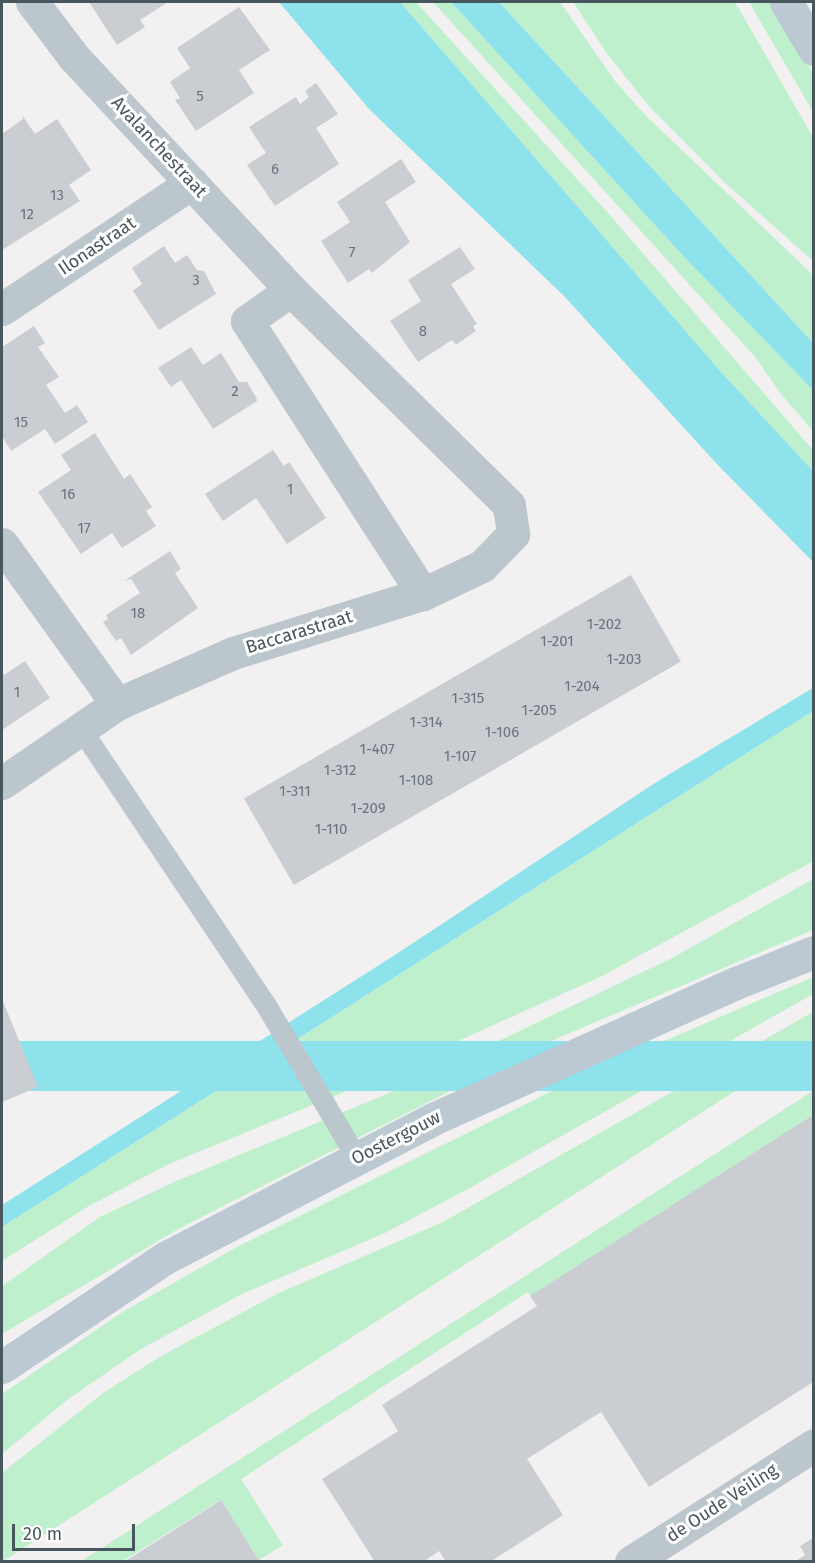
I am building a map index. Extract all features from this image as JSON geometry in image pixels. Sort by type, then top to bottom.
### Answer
[{"type":"main road","points":[[786,2],[813,49]]},
{"type":"main road","name":"Oostergouw","points":[[2,1367],[165,1258],[432,1119],[736,982],[813,952]]},
{"type":"street","name":"Avalanchestraat","points":[[32,2],[73,56],[291,290],[508,505],[513,534]]},
{"type":"street","name":"Ilonastraat","points":[[2,309],[192,183]]},
{"type":"street","points":[[291,290],[247,321],[423,594]]},
{"type":"street","name":"Baccarastraat","points":[[2,783],[117,704],[233,653],[423,594],[482,566],[513,534]]},
{"type":"street","points":[[2,544],[117,704]]},
{"type":"street","name":"de Oude Veiling","points":[[631,1562],[813,1445]]},
{"type":"lane","points":[[81,729],[264,1002],[357,1158]]},
{"type":"green space","points":[[400,2],[416,2],[608,213],[813,450],[813,471],[721,372]]},
{"type":"green space","points":[[433,2],[451,2],[686,259],[813,390],[813,431],[781,394],[756,358]]},
{"type":"green space","points":[[499,2],[560,2],[615,81],[645,115],[813,275],[813,343]]},
{"type":"green space","points":[[573,2],[735,2],[813,137],[813,261],[724,182],[649,106],[608,55]]},
{"type":"green space","points":[[749,2],[772,2],[813,73],[813,112]]},
{"type":"green space","points":[[813,711],[812,862],[600,977],[354,1088],[169,1164],[89,1206],[2,1261],[2,1227]]},
{"type":"green space","points":[[813,879],[813,930],[539,1046],[180,1228],[2,1334],[2,1286],[100,1217],[174,1182],[394,1091],[670,959]]},
{"type":"green space","points":[[813,977],[813,994],[466,1190],[385,1233],[242,1294],[141,1349],[67,1400],[2,1454],[2,1394],[124,1311],[235,1248],[578,1078]]},
{"type":"green space","points":[[813,1012],[813,1041],[2,1562],[2,1473],[103,1393],[161,1356],[279,1293],[443,1222]]},
{"type":"green space","points":[[813,1091],[813,1115],[531,1296],[528,1292],[241,1479],[283,1545],[259,1560],[220,1500],[123,1561],[80,1562]]},
{"type":"water","points":[[279,2],[400,2],[721,372],[813,471],[813,562],[715,462],[564,296],[369,109]]},
{"type":"water","points":[[451,2],[499,2],[813,343],[813,390],[686,259]]},
{"type":"water","points":[[813,688],[813,711],[2,1227],[2,1205],[398,953],[658,781]]},
{"type":"water","points":[[2,1041],[813,1041],[813,1091],[2,1091]]},
{"type":"building","points":[[89,2],[168,2],[140,20],[145,27],[117,45]]},
{"type":"building","points":[[239,7],[270,50],[239,70],[254,93],[196,131],[175,100],[180,98],[170,82],[190,68],[177,48]]},
{"type":"building","points":[[316,83],[338,114],[316,128],[339,164],[275,206],[247,165],[266,153],[249,127],[296,97],[300,104],[309,97],[305,91]]},
{"type":"building","points":[[22,115],[35,134],[57,119],[91,170],[69,185],[80,201],[2,250],[2,134],[23,119]]},
{"type":"building","points":[[401,159],[416,182],[385,202],[410,242],[372,273],[369,269],[348,283],[321,241],[350,222],[337,202]]},
{"type":"building","points":[[164,246],[175,263],[187,255],[197,270],[204,271],[216,294],[159,330],[133,291],[142,284],[132,268]]},
{"type":"building","points":[[460,247],[475,269],[451,284],[477,324],[473,326],[476,331],[456,345],[452,340],[418,362],[390,321],[421,301],[408,280]]},
{"type":"building","points":[[34,326],[45,343],[38,347],[59,377],[46,385],[65,413],[77,405],[88,422],[55,444],[45,429],[11,451],[2,436],[2,347]]},
{"type":"building","points":[[191,347],[203,365],[221,353],[239,382],[247,382],[257,401],[213,429],[181,380],[171,387],[158,368]]},
{"type":"building","points":[[95,433],[124,479],[130,474],[152,507],[146,511],[156,526],[122,548],[112,533],[81,554],[38,492],[71,470],[61,455]]},
{"type":"building","points":[[273,450],[284,466],[289,462],[326,518],[287,544],[256,498],[223,521],[205,494]]},
{"type":"building","points":[[170,551],[181,569],[175,573],[198,608],[131,655],[121,638],[116,641],[103,622],[108,619],[106,615],[140,593],[131,579],[124,581]]},
{"type":"building","points":[[631,575],[681,662],[294,885],[244,799]]},
{"type":"building","points":[[25,661],[50,698],[2,730],[2,671],[4,675]]},
{"type":"building","points":[[2,999],[38,1087],[2,1102]]},
{"type":"building","points":[[813,1115],[813,1382],[649,1487],[601,1412],[527,1459],[563,1515],[490,1562],[446,1562],[439,1551],[423,1562],[375,1562],[322,1479],[398,1431],[382,1405],[537,1306],[530,1296]]},
{"type":"building","points":[[221,1500],[260,1562],[124,1562]]},
{"type":"building","points":[[813,1538],[813,1562],[794,1562],[805,1555],[800,1546]]}]
